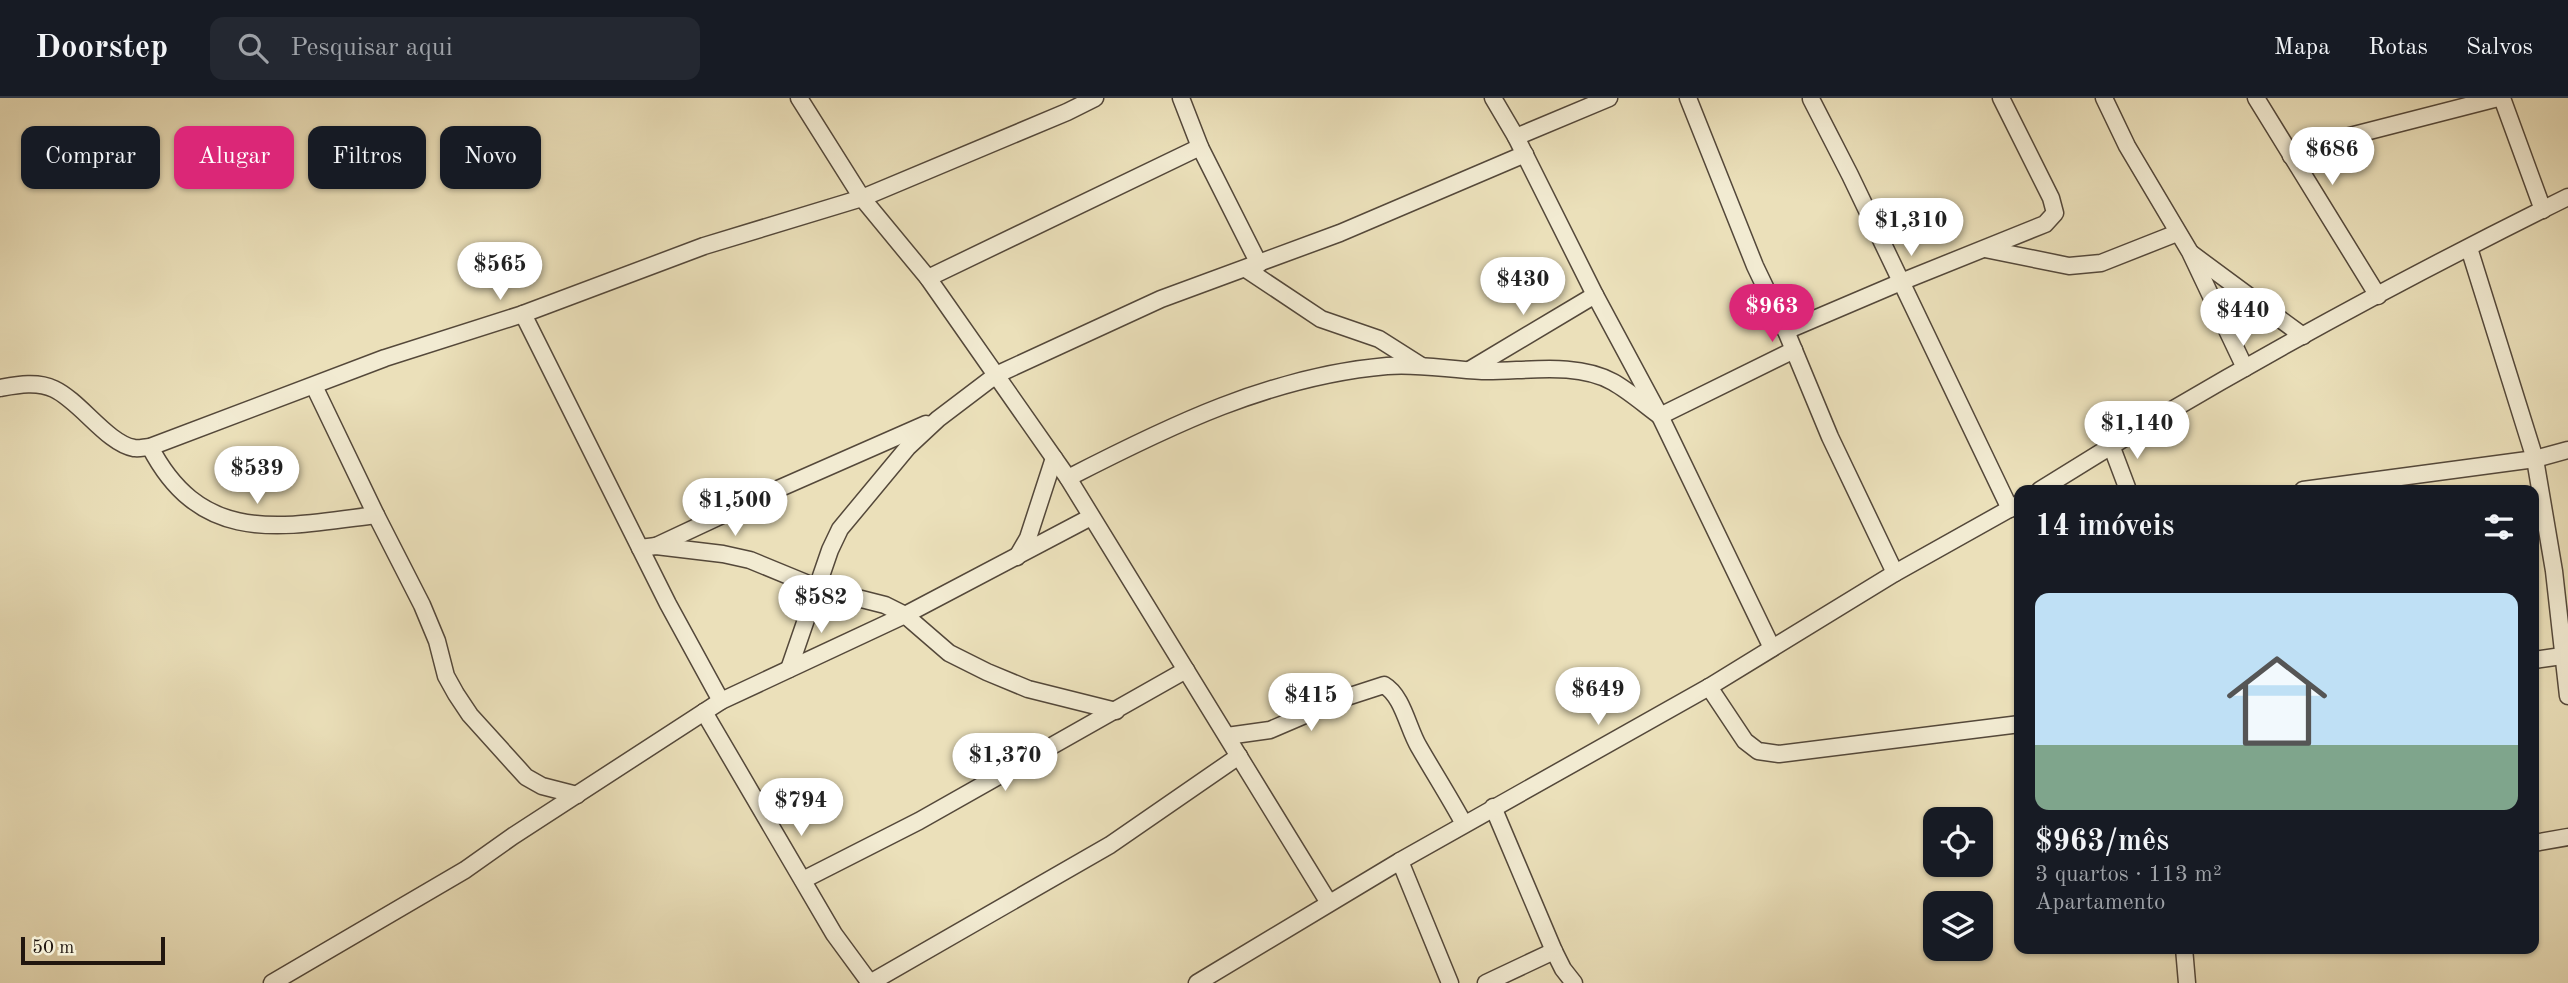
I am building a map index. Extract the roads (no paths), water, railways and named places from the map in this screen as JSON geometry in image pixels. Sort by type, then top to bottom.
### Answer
[{"type":"street","points":[[799,98],[862,198],[928,278],[1068,478],[1329,903]]},
{"type":"street","points":[[0,388],[24,383],[52,388],[77,404],[107,432],[132,448],[150,447],[385,358],[523,314],[704,246],[862,198],[1095,98]]},
{"type":"street","points":[[1181,98],[1252,267],[1321,318],[1379,339],[1422,366]]},
{"type":"street","points":[[1493,98],[1525,154],[1595,295],[1660,416],[1772,648]]},
{"type":"street","points":[[1516,137],[1609,98]]},
{"type":"street","points":[[1688,98],[1755,266],[1786,331],[1830,437],[1895,573]]},
{"type":"street","points":[[1786,331],[2045,224],[2055,213],[2051,198],[2001,98]]},
{"type":"street","points":[[2104,98],[2127,146],[2190,252],[2245,368]]},
{"type":"street","points":[[2256,98],[2378,296]]},
{"type":"street","points":[[2291,156],[2342,138],[2500,98],[2543,210]]},
{"type":"street","points":[[1811,99],[2014,506]]},
{"type":"street","points":[[928,278],[1200,147]]},
{"type":"street","points":[[789,669],[830,550],[840,529],[908,447],[938,419],[996,374],[1161,299],[1340,233],[1525,154]]},
{"type":"street","points":[[2048,485],[2245,368],[2568,197]]},
{"type":"street","points":[[1983,249],[2069,266],[2101,263],[2177,233]]},
{"type":"street","points":[[2469,248],[2535,459],[2561,570],[2562,656],[2568,696]]},
{"type":"street","points":[[2190,252],[2303,336]]},
{"type":"street","points":[[1469,370],[1595,295]]},
{"type":"street","points":[[523,314],[648,547],[721,701]]},
{"type":"street","points":[[1660,416],[1794,350]]},
{"type":"street","points":[[1068,478],[1159,431],[1219,406],[1288,384],[1388,366],[1501,371],[1535,367],[1587,373],[1612,381],[1660,416]]},
{"type":"street","points":[[314,386],[422,604],[437,641],[446,676],[470,715],[526,776],[542,786],[577,795]]},
{"type":"street","points":[[648,547],[938,419]]},
{"type":"street","points":[[2112,445],[2126,485]]},
{"type":"street","points":[[150,447],[164,473],[176,488],[201,506],[223,517],[259,526],[376,515]]},
{"type":"street","points":[[2340,485],[2535,459],[2568,450]]},
{"type":"street","points":[[1017,558],[1028,538],[1054,458]]},
{"type":"street","points":[[1197,983],[1399,861],[1709,687],[1895,573],[1988,521],[2014,511]]},
{"type":"street","points":[[272,983],[416,901],[721,701],[905,615],[1091,517]]},
{"type":"street","points":[[648,547],[723,554],[750,560],[818,588],[885,605],[905,615],[949,653],[987,672],[1028,689],[1116,710]]},
{"type":"street","points":[[2539,659],[2562,656]]},
{"type":"street","points":[[803,880],[919,821],[1186,670]]},
{"type":"street","points":[[1227,736],[1270,730],[1347,697],[1384,685],[1396,699],[1417,745],[1447,791],[1464,824]]},
{"type":"street","points":[[1709,687],[1745,741],[1758,751],[1779,754],[2014,725]]},
{"type":"street","points":[[705,712],[834,933],[870,983],[1110,845],[1239,756]]},
{"type":"street","points":[[1493,807],[1554,950],[1563,969],[1574,983]]},
{"type":"street","points":[[2539,842],[2568,837]]},
{"type":"street","points":[[1399,861],[1450,983]]},
{"type":"street","points":[[1486,983],[1554,950]]},
{"type":"street","points":[[2185,954],[2187,983]]}]
